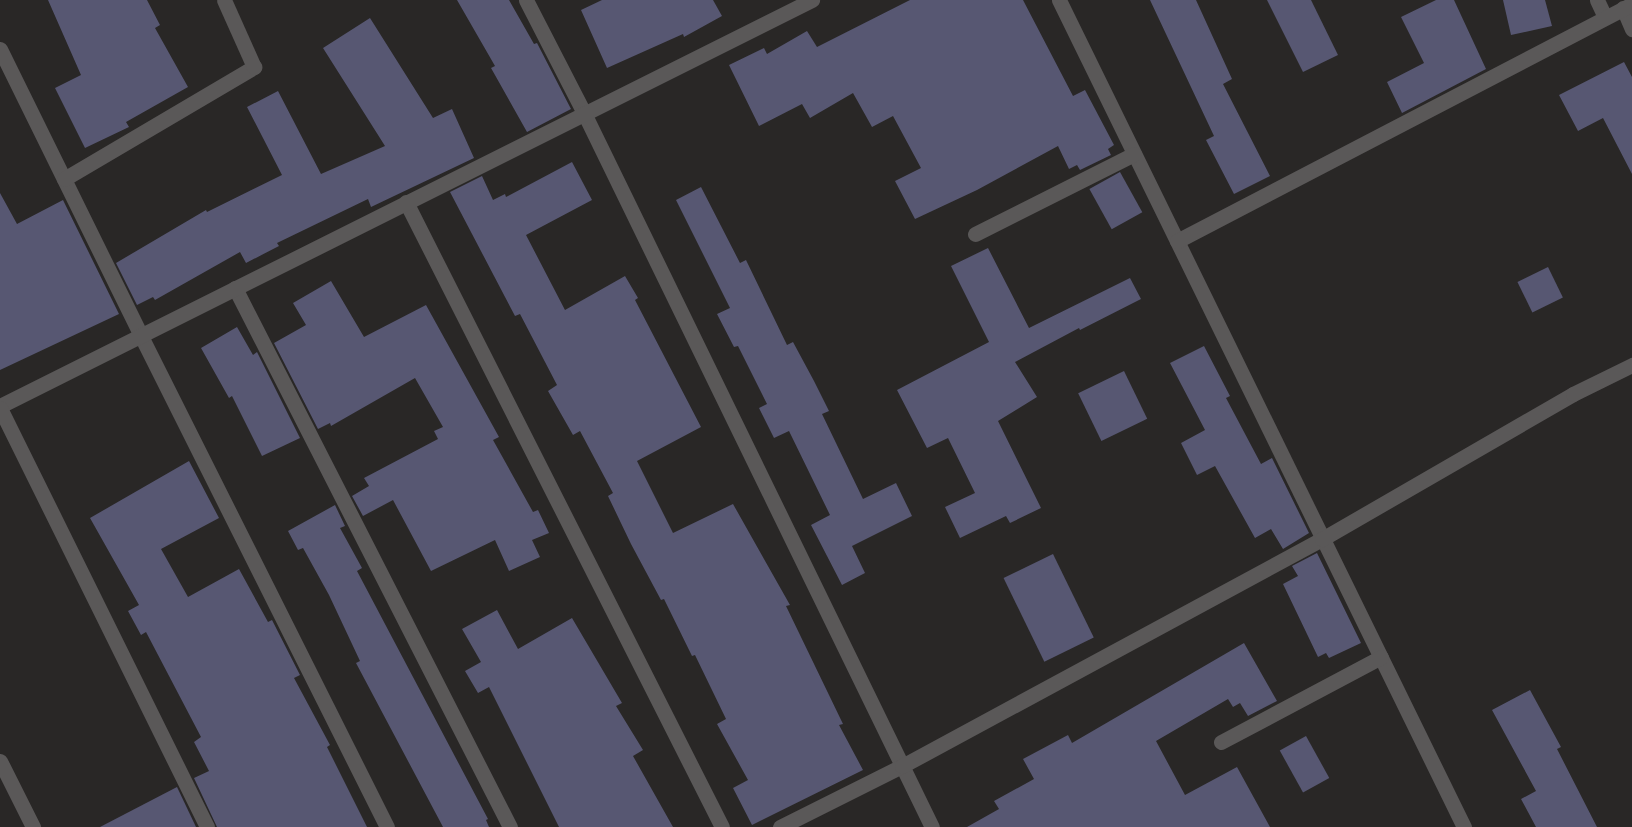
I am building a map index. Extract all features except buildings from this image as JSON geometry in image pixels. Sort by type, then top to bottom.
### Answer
[{"type":"street","points":[[64,179],[254,67],[224,0]]},
{"type":"street","points":[[526,0],[584,113],[932,827]]},
{"type":"street","points":[[207,827],[0,407],[812,0]]},
{"type":"street","points":[[1059,0],[1464,827]]},
{"type":"street","points":[[1597,0],[1605,17]]},
{"type":"street","points":[[1177,241],[1628,6],[1632,29]]},
{"type":"street","points":[[0,49],[387,827]]},
{"type":"street","points":[[975,234],[1134,154]]},
{"type":"street","points":[[406,202],[722,827]]},
{"type":"street","points":[[235,288],[510,827]]},
{"type":"street","points":[[780,827],[902,766],[1322,539],[1573,394],[1632,365]]},
{"type":"street","points":[[1221,742],[1381,657]]},
{"type":"street","points":[[0,761],[33,827]]}]
